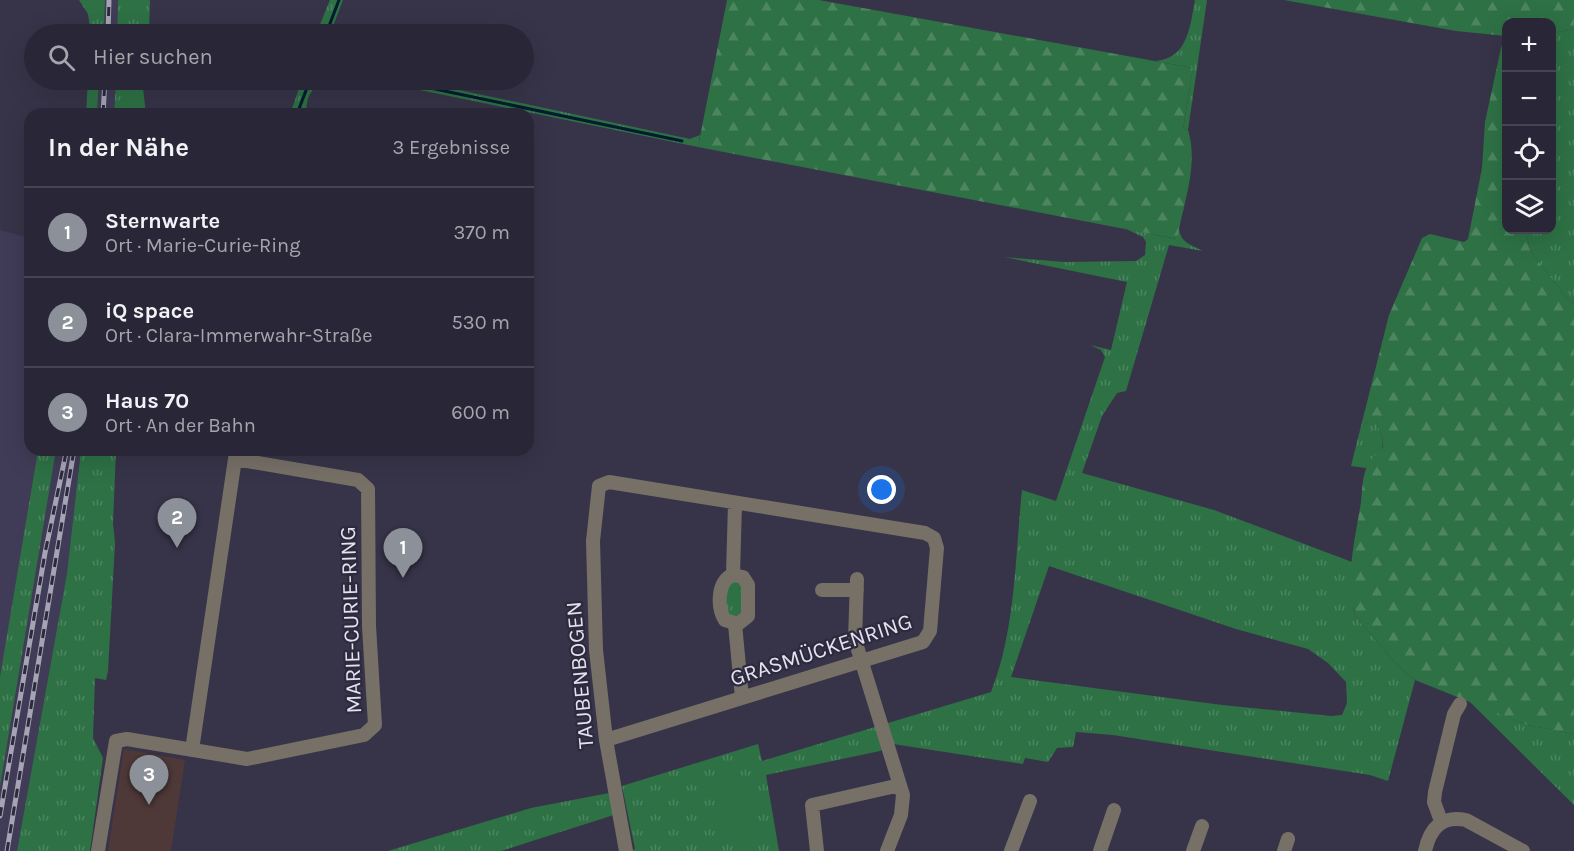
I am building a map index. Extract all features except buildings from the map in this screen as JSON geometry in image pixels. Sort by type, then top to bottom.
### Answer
[{"type":"street","points":[[192,750],[235,456]]},
{"type":"street","name":"MARIE-CURIE-RING","points":[[98,851],[114,744],[121,739],[252,758],[364,735],[375,725],[369,626],[368,489],[358,480],[240,456]]},
{"type":"street","name":"GRASMÜCKENRING","points":[[596,493],[602,483],[609,482],[925,533],[934,538],[937,548],[929,635],[923,642],[606,740]]},
{"type":"street","name":"TAUBENBOGEN","points":[[596,493],[594,609],[606,740],[626,851]]},
{"type":"street","points":[[733,575],[735,503]]},
{"type":"street","points":[[733,575],[743,577],[748,589],[748,615],[742,622],[735,624],[725,620],[721,612],[721,585],[726,578],[733,575]]},
{"type":"street","points":[[822,590],[857,584],[853,633],[900,785],[903,804],[886,851]]},
{"type":"street","points":[[735,624],[742,698]]},
{"type":"street","points":[[1441,821],[1434,802],[1435,792],[1454,714],[1460,704]]},
{"type":"street","points":[[817,851],[812,805],[900,785]]},
{"type":"street","points":[[1011,851],[1030,801]]},
{"type":"street","points":[[1100,851],[1114,810]]},
{"type":"street","points":[[1425,851],[1432,831],[1441,821],[1466,820],[1523,851]]},
{"type":"street","points":[[1193,851],[1202,826]]},
{"type":"shaded area","points":[[105,0],[118,0],[117,24],[104,24]]},
{"type":"shaded area","points":[[98,90],[115,90],[114,108],[97,108]]},
{"type":"shaded area","points":[[0,230],[24,236],[24,456],[37,456],[0,683]]},
{"type":"shaded area","points":[[55,456],[80,456],[67,573],[17,851],[0,851],[0,787]]},
{"type":"shaded area","points":[[124,749],[185,760],[171,851],[108,851]]},
{"type":"green space","points":[[79,0],[105,0],[104,24],[90,24],[88,14]]},
{"type":"green space","points":[[118,0],[150,0],[149,24],[117,24]]},
{"type":"green space","points":[[330,0],[343,0],[334,24],[320,24]]},
{"type":"green space","points":[[727,0],[819,0],[1193,68],[1183,129],[1188,130],[1191,144],[1191,171],[1177,239],[698,147]]},
{"type":"green space","points":[[1195,0],[1207,0],[1188,130],[1183,129],[1193,68],[1155,61],[1166,59],[1181,48],[1189,30]]},
{"type":"green space","points":[[1284,0],[1574,0],[1574,29],[1556,32],[1556,18],[1502,18],[1502,36],[1456,31]]},
{"type":"green space","points":[[1574,29],[1574,304],[1567,299],[1530,250],[1527,234],[1556,234],[1556,32]]},
{"type":"green space","points":[[1502,46],[1502,234],[1527,234],[1530,250],[1567,299],[1574,304],[1574,734],[1527,725],[1415,680],[1399,667],[1356,617],[1352,604],[1352,560],[1364,477],[1370,462],[1383,446],[1376,422],[1368,422],[1361,426],[1389,315],[1422,238],[1430,234],[1464,242],[1468,239],[1482,168],[1485,122]]},
{"type":"green space","points":[[87,90],[98,90],[97,108],[86,108]]},
{"type":"green space","points":[[115,90],[143,90],[145,108],[114,108]]},
{"type":"green space","points":[[298,90],[312,90],[306,108],[292,108]]},
{"type":"green space","points":[[420,90],[459,90],[690,139],[700,135],[698,147],[534,113],[534,108],[508,108]]},
{"type":"green space","points":[[1179,227],[1183,240],[1203,251],[1169,245],[1126,391],[1117,393],[1102,416],[1082,473],[1214,510],[1352,562],[1353,609],[1356,617],[1399,667],[1415,680],[1388,781],[1370,775],[1113,735],[1076,732],[1073,747],[1057,748],[1048,762],[1025,758],[1023,764],[893,744],[880,751],[766,775],[779,851],[630,851],[635,849],[622,786],[758,744],[762,761],[991,692],[1010,618],[1022,490],[1056,501],[1105,357],[1101,350],[1090,345],[1111,350],[1127,282],[1004,257],[1064,262],[1136,261],[1145,255],[1146,242],[1143,237],[1126,229],[1176,239]],"holes":[[[1049,566],[1236,629],[1308,649],[1328,663],[1346,682],[1347,703],[1342,715],[1331,716],[1222,705],[1011,677]]]},
{"type":"green space","points":[[1368,422],[1376,422],[1382,437],[1382,447],[1366,468],[1351,466],[1361,426]]},
{"type":"green space","points":[[37,456],[55,456],[0,787],[0,677]]},
{"type":"green space","points":[[80,456],[116,456],[113,523],[115,543],[108,671],[106,680],[95,678],[93,738],[103,758],[90,851],[17,851],[67,573]]},
{"type":"green space","points":[[742,581],[746,609],[740,619],[725,614],[726,582]]},
{"type":"green space","points":[[1468,700],[1527,725],[1574,734],[1574,805]]},
{"type":"green space","points":[[748,778],[760,836],[727,843],[715,785]]},
{"type":"green space","points":[[609,793],[617,798],[620,813],[501,851],[388,851],[531,808]]},
{"type":"waterway","points":[[330,24],[339,0]]},
{"type":"waterway","points":[[299,108],[306,90]]},
{"type":"waterway","points":[[440,90],[525,108]]},
{"type":"waterway","points":[[534,110],[682,141]]},
{"type":"railway","points":[[108,24],[109,0]]},
{"type":"railway","points":[[103,108],[104,90]]},
{"type":"railway","points":[[0,816],[45,553],[65,456]]},
{"type":"railway","points":[[7,851],[73,456]]},
{"type":"place","name":"iQ space","points":[[177,548]]},
{"type":"place","name":"Sternwarte","points":[[403,578]]},
{"type":"place","name":"Haus 70","points":[[149,805]]}]
